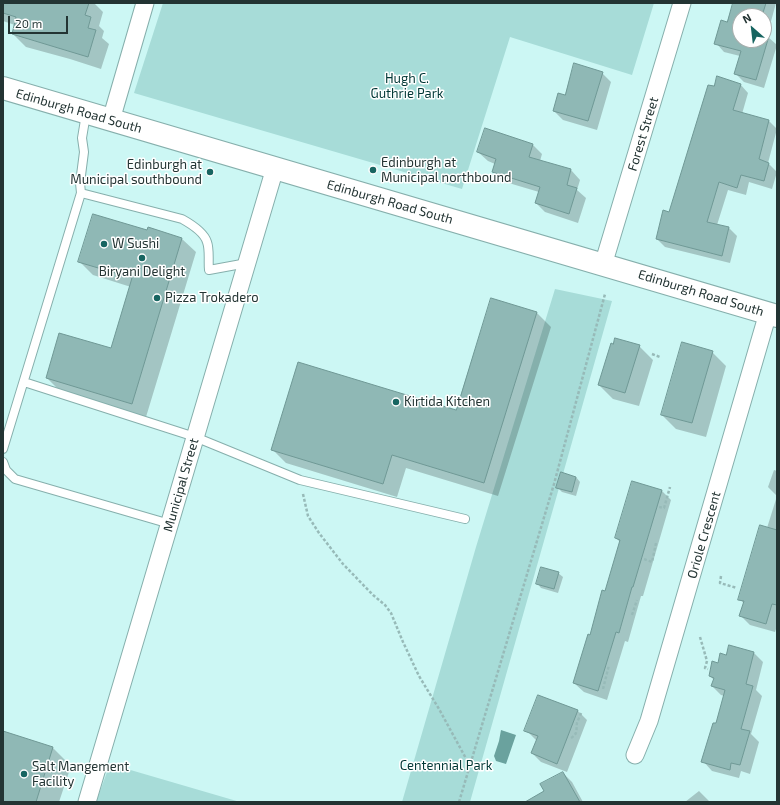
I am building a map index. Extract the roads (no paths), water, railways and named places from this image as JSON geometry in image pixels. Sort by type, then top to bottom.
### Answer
[{"type":"main road","name":"Edinburgh Road South","points":[[3,88],[772,315]]},
{"type":"street","points":[[111,120],[145,3]]},
{"type":"street","name":"Forest Street","points":[[603,264],[682,3]]},
{"type":"street","name":"Municipal Street","points":[[87,802],[275,168]]},
{"type":"street","name":"Oriole Crescent","points":[[635,755],[649,721],[772,315]]},
{"type":"lane","points":[[3,449],[81,193],[80,188],[84,152],[82,138],[86,113]]},
{"type":"lane","points":[[81,193],[182,219],[191,224],[198,230],[207,242],[209,270],[247,263]]},
{"type":"lane","points":[[24,382],[195,437],[300,480],[465,519]]},
{"type":"lane","points":[[3,462],[6,470],[16,479],[170,524]]},
{"type":"place","name":"Edinburgh at Municipal northbound","points":[[373,170]]},
{"type":"place","name":"Edinburgh at Municipal southbound","points":[[210,172]]},
{"type":"place","name":"W Sushi","points":[[104,244]]},
{"type":"place","name":"Biryani Delight","points":[[142,258]]},
{"type":"place","name":"Pizza Trokadero","points":[[157,298]]},
{"type":"place","name":"Kirtida Kitchen","points":[[396,402]]},
{"type":"place","name":"Salt Mangement Facility","points":[[24,774]]},
{"type":"park label","name":"Hugh C. Guthrie Park","points":[[407,86]]},
{"type":"park label","name":"Centennial Park","points":[[446,766]]}]
